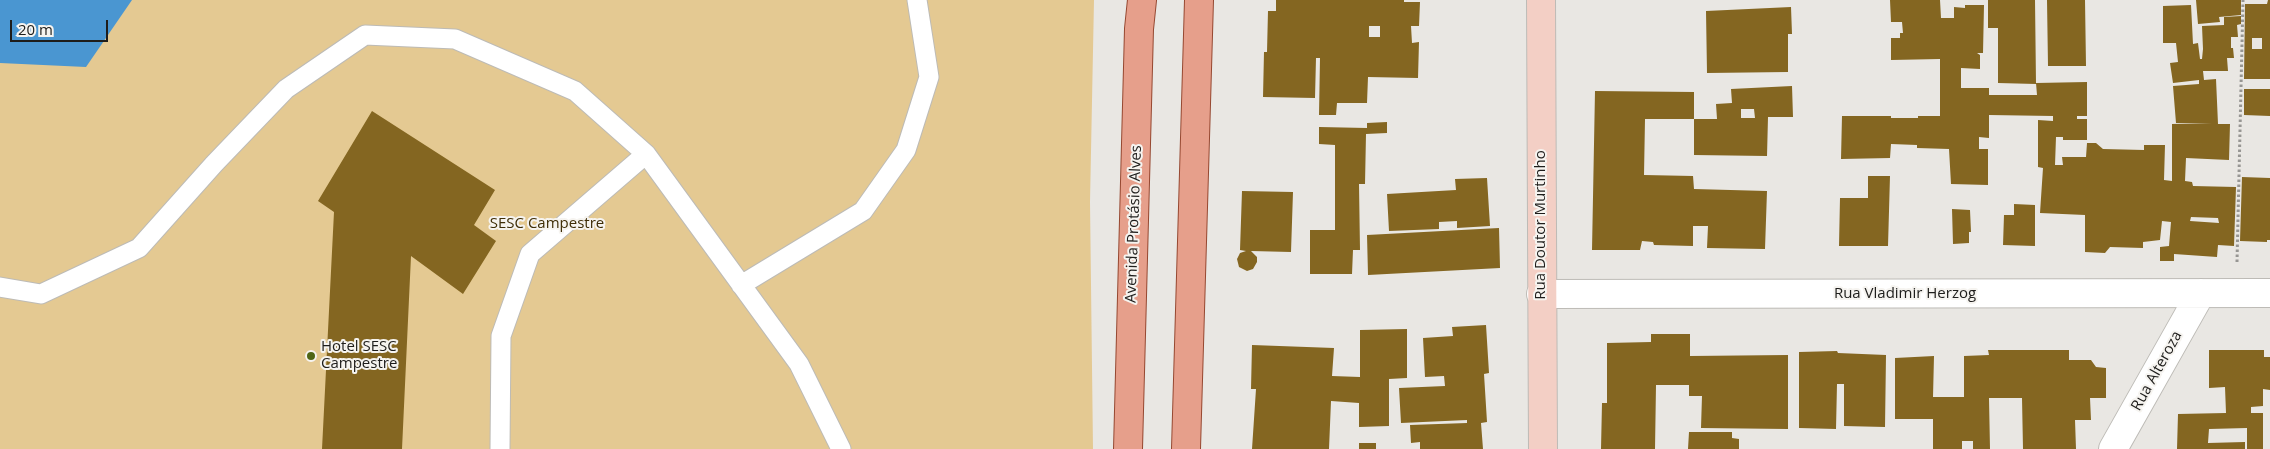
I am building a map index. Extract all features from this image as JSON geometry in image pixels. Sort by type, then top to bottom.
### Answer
[{"type":"main road","name":"Avenida Protásio Alves","points":[[1128,449],[1139,29],[1142,0]]},
{"type":"main road","points":[[1139,29],[1150,0]]},
{"type":"main road","points":[[1186,449],[1199,0]]},
{"type":"street","name":"Rua Doutor Murtinho","points":[[1541,0],[1543,449]]},
{"type":"street","name":"Rua Alteroza","points":[[2113,449],[2201,293]]},
{"type":"street","name":"Rua Vladimir Herzog","points":[[1541,294],[2270,293]]},
{"type":"lane","points":[[741,285],[863,211],[906,150],[929,77],[917,0]]},
{"type":"lane","points":[[0,287],[41,294],[139,248],[214,164],[286,89],[365,36],[455,39],[575,91],[646,154],[799,364],[841,449]]},
{"type":"lane","points":[[500,449],[501,336],[530,254],[646,154]]},
{"type":"path","points":[[2236,293],[2243,0]]},
{"type":"green space","name":"SESC Campestre","points":[[0,0],[1094,0],[1090,202],[1093,449],[0,449]]},
{"type":"water","points":[[0,0],[132,0],[86,67],[0,63]]},
{"type":"building","points":[[1276,0],[1404,0],[1404,2],[1420,2],[1419,26],[1411,26],[1412,43],[1419,42],[1418,78],[1368,77],[1367,103],[1337,103],[1336,115],[1319,115],[1320,58],[1316,58],[1315,98],[1263,97],[1264,52],[1267,52],[1268,11],[1276,11]],"holes":[[[1369,26],[1380,26],[1380,37],[1369,37]]]},
{"type":"building","points":[[1890,0],[1940,0],[1941,18],[1954,18],[1954,7],[1965,8],[1965,5],[1984,5],[1983,53],[1977,53],[1980,55],[1980,69],[1961,68],[1961,88],[1989,88],[1989,95],[2037,95],[2036,83],[2087,82],[2087,116],[2077,116],[2077,119],[2087,119],[2087,140],[2063,140],[2063,137],[2056,137],[2055,165],[2063,165],[2062,157],[2086,157],[2087,143],[2096,143],[2103,149],[2144,150],[2144,145],[2165,145],[2164,180],[2172,181],[2172,124],[2212,123],[2176,123],[2173,86],[2199,84],[2199,80],[2173,83],[2170,63],[2178,62],[2176,43],[2163,43],[2163,6],[2191,5],[2193,44],[2198,43],[2200,59],[2202,59],[2203,49],[2202,26],[2224,25],[2224,17],[2241,16],[2241,24],[2237,25],[2238,37],[2231,37],[2231,48],[2233,48],[2234,58],[2227,58],[2228,71],[2203,71],[2204,80],[2216,79],[2218,124],[2230,124],[2229,160],[2186,158],[2185,181],[2192,182],[2193,186],[2236,187],[2234,246],[2218,245],[2217,257],[2174,254],[2174,261],[2160,261],[2160,247],[2169,246],[2171,222],[2162,221],[2160,240],[2143,242],[2143,248],[2110,247],[2105,253],[2085,252],[2085,215],[2040,213],[2043,168],[2038,167],[2038,120],[2053,121],[2053,116],[1989,115],[1989,138],[1979,137],[1979,149],[1988,149],[1988,185],[1951,184],[1949,149],[1917,148],[1917,145],[1891,144],[1890,158],[1841,159],[1842,116],[1918,118],[1918,116],[1940,116],[1940,59],[1891,60],[1891,38],[1900,38],[1900,33],[1903,33],[1902,22],[1891,22]],"holes":[[[2191,217],[2218,218],[2219,223],[2190,221]]]},
{"type":"building","points":[[1988,0],[2035,0],[2036,84],[1998,83],[1998,28],[1988,28]]},
{"type":"building","points":[[2047,0],[2085,0],[2086,66],[2048,66]]},
{"type":"building","points":[[2196,0],[2241,0],[2241,15],[2219,17],[2220,22],[2198,24]]},
{"type":"building","points":[[2268,0],[2270,0],[2270,79],[2244,79],[2245,4],[2267,4]],"holes":[[[2252,38],[2262,38],[2262,49],[2252,49]]]},
{"type":"building","points":[[1791,7],[1792,34],[1788,34],[1788,72],[1707,73],[1706,11]]},
{"type":"building","points":[[1792,86],[1793,117],[1768,117],[1767,156],[1694,155],[1694,119],[1717,119],[1716,104],[1732,103],[1731,89]],"holes":[[[1741,109],[1754,109],[1755,118],[1741,118]]]},
{"type":"building","points":[[2244,89],[2270,89],[2270,116],[2244,115]]},
{"type":"building","points":[[1595,91],[1694,92],[1694,119],[1645,119],[1644,175],[1693,176],[1694,189],[1767,191],[1765,249],[1707,248],[1708,226],[1693,226],[1693,246],[1654,245],[1653,242],[1642,241],[1640,250],[1592,250]]},
{"type":"building","points":[[372,111],[495,190],[474,225],[496,241],[463,294],[411,256],[402,449],[322,449],[334,212],[318,201]]},
{"type":"building","points":[[1387,122],[1387,133],[1366,134],[1365,184],[1359,184],[1360,250],[1353,250],[1352,274],[1310,274],[1310,230],[1335,230],[1335,145],[1319,144],[1319,127],[1367,128],[1367,123]]},
{"type":"building","points":[[1868,176],[1890,176],[1888,246],[1839,246],[1840,198],[1868,198]]},
{"type":"building","points":[[2242,177],[2270,178],[2270,240],[2267,240],[2267,242],[2240,241]]},
{"type":"building","points":[[1487,178],[1490,226],[1457,228],[1457,221],[1439,222],[1439,229],[1389,231],[1387,194],[1456,190],[1455,179]]},
{"type":"building","points":[[1242,191],[1293,192],[1291,252],[1251,251],[1257,257],[1257,262],[1253,269],[1247,271],[1239,267],[1237,259],[1240,253],[1246,251],[1240,250]]},
{"type":"building","points":[[2014,204],[2035,205],[2035,246],[2003,245],[2004,215],[2014,215]]},
{"type":"building","points":[[1952,209],[1970,210],[1971,232],[1969,232],[1969,243],[1953,244]]},
{"type":"building","points":[[1499,228],[1500,268],[1368,275],[1367,235]]},
{"type":"building","points":[[1486,325],[1489,373],[1484,374],[1487,422],[1481,423],[1483,449],[1420,449],[1420,442],[1411,443],[1410,425],[1467,423],[1467,420],[1401,423],[1399,388],[1445,386],[1444,376],[1425,377],[1423,338],[1453,336],[1452,327]]},
{"type":"building","points":[[1407,329],[1407,378],[1389,379],[1389,426],[1359,427],[1359,403],[1331,401],[1329,449],[1252,449],[1256,389],[1251,389],[1252,345],[1334,348],[1332,376],[1360,377],[1360,330]]},
{"type":"building","points":[[1651,334],[1690,334],[1690,356],[1788,355],[1788,429],[1701,428],[1702,396],[1689,396],[1689,385],[1656,385],[1655,449],[1601,449],[1602,403],[1607,403],[1607,343],[1651,342]]},
{"type":"building","points":[[1988,350],[2069,350],[2069,360],[2091,360],[2096,367],[2106,368],[2106,398],[2090,398],[2091,420],[2075,420],[2076,449],[2023,449],[2022,398],[1989,398],[1990,449],[1973,449],[1973,441],[1962,441],[1962,449],[1933,449],[1933,419],[1895,419],[1895,358],[1934,356],[1933,397],[1964,397],[1964,356],[1989,355]]},
{"type":"building","points":[[2209,350],[2264,350],[2264,357],[2270,357],[2270,390],[2263,389],[2263,406],[2251,407],[2251,413],[2263,413],[2263,449],[2247,449],[2247,428],[2209,429],[2208,443],[2245,442],[2245,449],[2177,449],[2178,414],[2226,413],[2225,387],[2209,388]]},
{"type":"building","points":[[1837,351],[1838,353],[1886,355],[1885,427],[1844,426],[1844,384],[1837,384],[1836,429],[1799,428],[1799,352]]},
{"type":"building","points":[[1689,432],[1732,432],[1732,438],[1739,439],[1739,449],[1688,449]]},
{"type":"building","points":[[1359,443],[1376,443],[1376,449],[1359,449]]},
{"type":"place","name":"Hotel SESC Campestre","points":[[311,356]]}]
